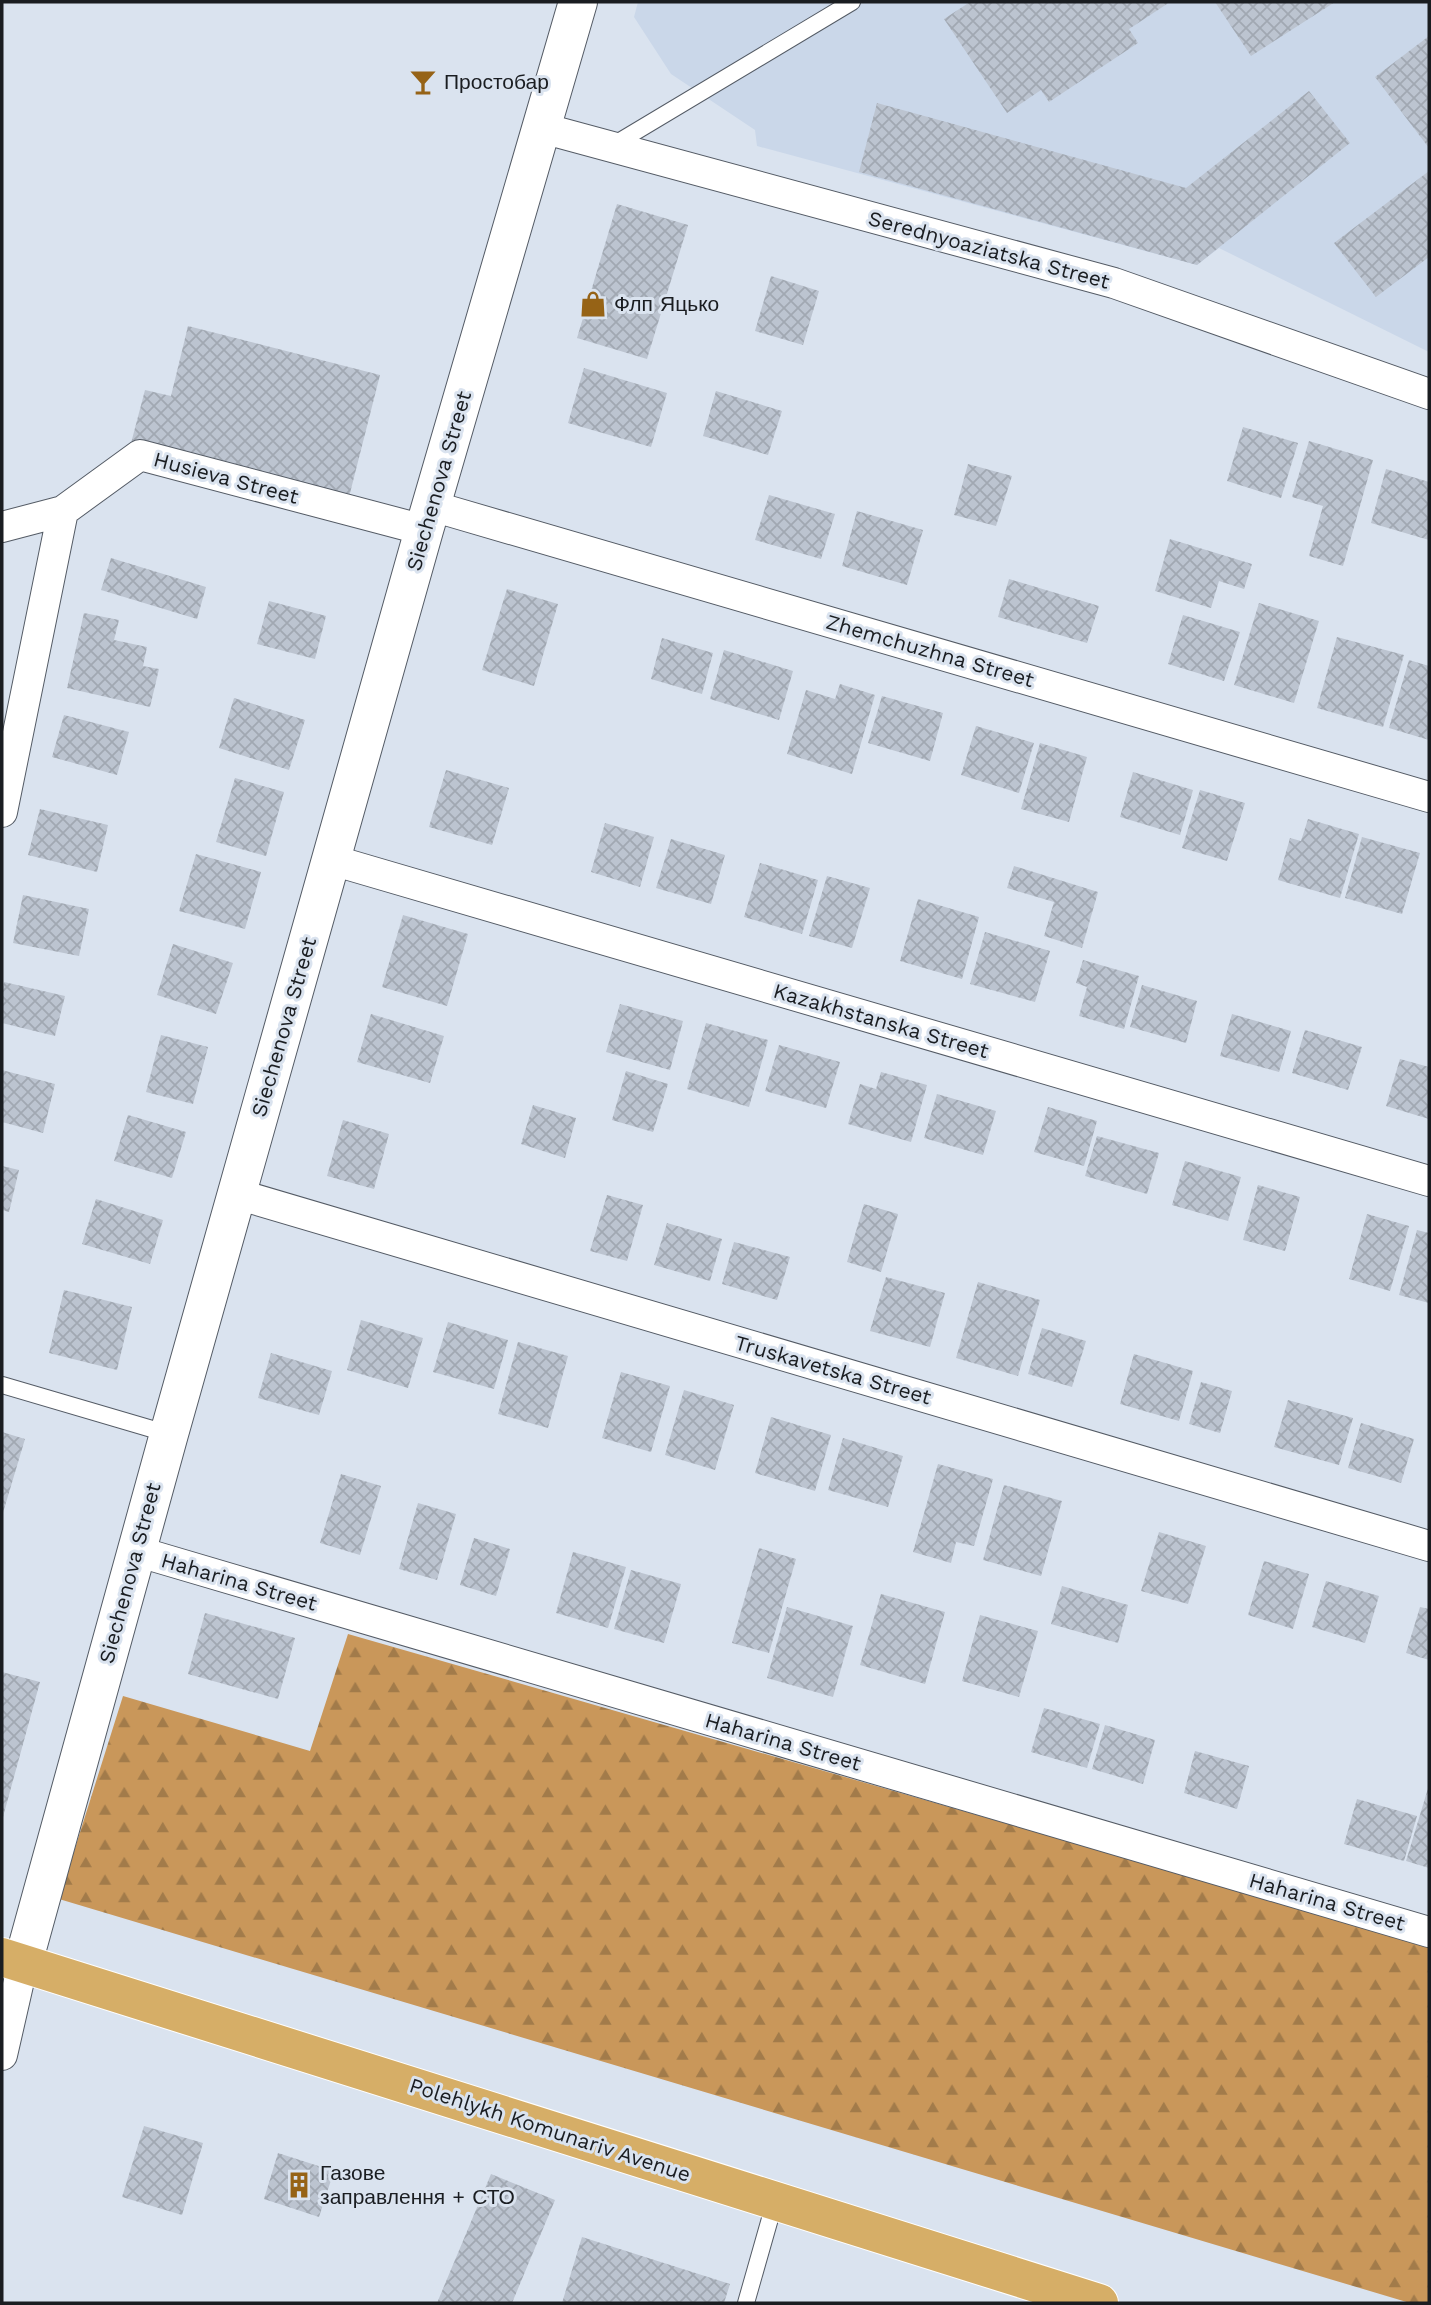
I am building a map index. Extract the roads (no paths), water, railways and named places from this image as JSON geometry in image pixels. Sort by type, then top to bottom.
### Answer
[{"type":"main road","name":"Polehlykh Komunariv Avenue","points":[[12,1960],[775,2201],[1052,2296],[1099,2303]]},
{"type":"street","name":"Siechenova Street","points":[[2,2055],[12,1960],[136,1551],[428,518],[578,2]]},
{"type":"street","name":"Serednyoaziatska Street","points":[[542,128],[1114,283],[1429,394]]},
{"type":"street","name":"Husieva Street","points":[[2,527],[63,511],[140,455],[428,518]]},
{"type":"street","points":[[2,812],[63,511]]},
{"type":"street","name":"Zhemchuzhna Street","points":[[428,518],[1429,797]]},
{"type":"street","name":"Kazakhstanska Street","points":[[332,860],[1429,1181]]},
{"type":"street","name":"Truskavetska Street","points":[[236,1194],[1429,1546]]},
{"type":"street","name":"Haharina Street","points":[[136,1551],[1429,1932]]},
{"type":"lane","points":[[608,148],[852,2]]},
{"type":"lane","points":[[2,1385],[169,1434]]},
{"type":"lane","points":[[746,2303],[775,2201]]},
{"type":"place","name":"Простобар","points":[[423,82]]},
{"type":"place","name":"Флп Яцько","points":[[593,304]]},
{"type":"place","name":"Газове заправлення + СТО","points":[[299,2185]]}]
